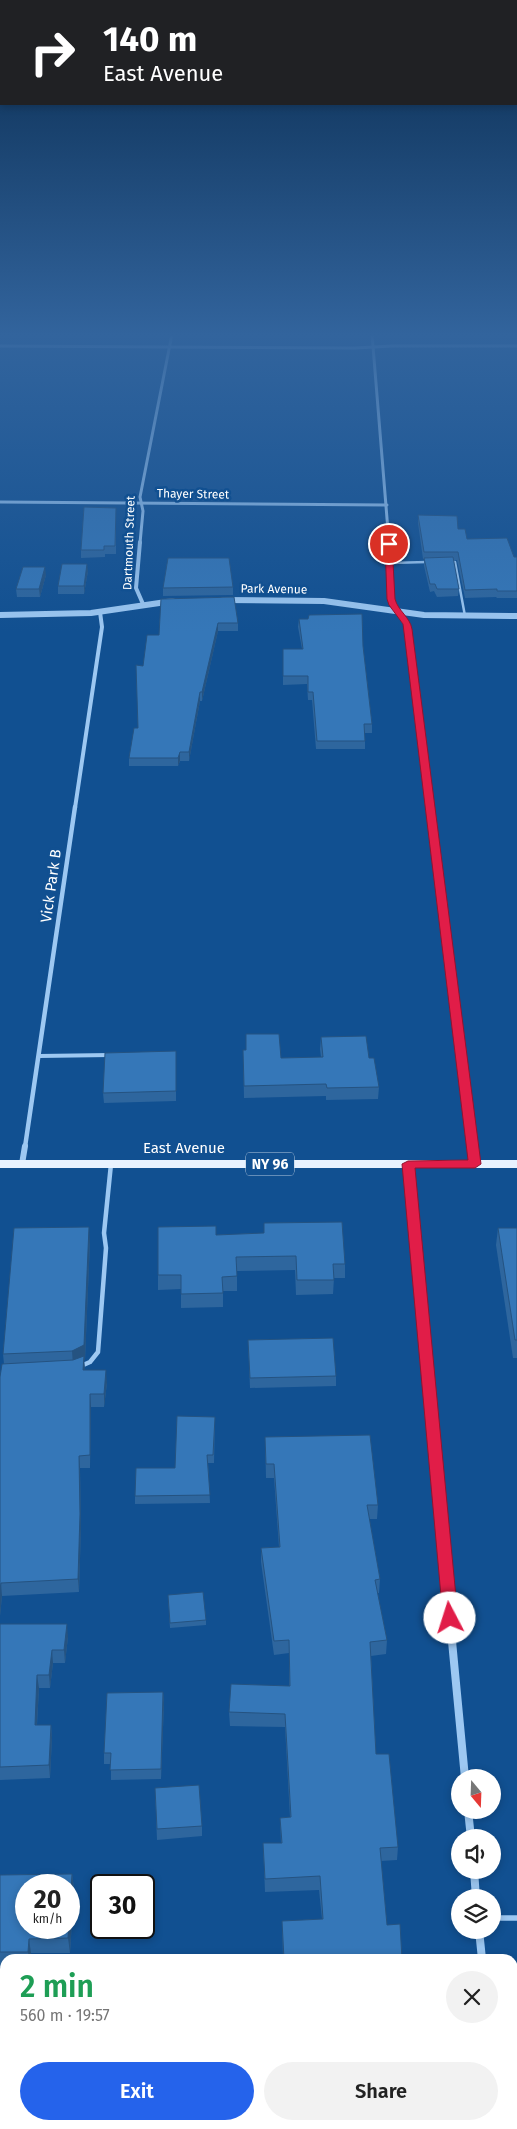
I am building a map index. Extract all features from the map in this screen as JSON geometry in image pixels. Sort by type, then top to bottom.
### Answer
[{"type":"main road","name":"East Avenue","points":[[0,1164],[517,1164]]},
{"type":"street","name":"Dartmouth Street","points":[[142,604],[136,588],[143,511],[140,497],[152,433]]},
{"type":"street","points":[[381,433],[387,505],[391,599],[407,624],[408,629],[475,1164]]},
{"type":"street","name":"Thayer Street","points":[[0,502],[387,505]]},
{"type":"street","points":[[0,615],[100,612],[142,604],[183,600]]},
{"type":"street","name":"Park Avenue","points":[[215,600],[335,602],[398,612],[465,616],[517,616]]},
{"type":"street","name":"Vick Park B","points":[[22,1164],[102,627],[100,612]]},
{"type":"street","points":[[408,1164],[464,1769]]},
{"type":"street","points":[[480,1939],[481,1954]]},
{"type":"lane","points":[[390,563],[435,562]]},
{"type":"lane","points":[[445,562],[455,562],[465,616]]},
{"type":"lane","points":[[39,1056],[120,1055]]},
{"type":"lane","points":[[74,1369],[90,1362],[98,1352],[106,1248],[104,1233],[111,1164]]},
{"type":"lane","points":[[501,1918],[517,1918]]},
{"type":"building","points":[[84,507],[116,508],[115,546],[104,546],[104,550],[81,550]]},
{"type":"building","points":[[418,515],[457,516],[458,529],[465,529],[467,539],[507,538],[514,557],[517,557],[517,591],[497,591],[497,589],[465,590],[458,552],[424,552]]},
{"type":"building","points":[[453,557],[459,589],[437,589],[435,584],[430,584],[424,558]]},
{"type":"building","points":[[168,558],[229,558],[233,587],[163,588]]},
{"type":"building","points":[[62,564],[87,564],[84,586],[58,586]]},
{"type":"building","points":[[23,567],[45,567],[39,589],[16,589]]},
{"type":"building","points":[[234,597],[238,623],[218,623],[202,692],[200,692],[189,752],[180,752],[178,758],[129,758],[134,728],[138,728],[136,665],[143,666],[147,635],[159,635],[161,599]]},
{"type":"building","points":[[362,614],[363,646],[372,724],[364,724],[365,741],[317,741],[313,692],[308,692],[308,676],[283,676],[283,649],[303,649],[299,619],[308,619],[309,615]]},
{"type":"building","points":[[246,1034],[279,1034],[281,1058],[323,1057],[321,1037],[366,1036],[369,1058],[374,1058],[379,1087],[327,1088],[326,1084],[244,1086],[243,1050],[246,1050]]},
{"type":"building","points":[[176,1051],[176,1091],[103,1093],[105,1053]]},
{"type":"building","points":[[342,1222],[345,1264],[333,1264],[334,1280],[297,1280],[296,1256],[236,1257],[237,1276],[222,1277],[223,1293],[181,1294],[181,1275],[158,1275],[158,1227],[216,1226],[216,1235],[264,1233],[264,1223]]},
{"type":"building","points":[[89,1227],[84,1345],[72,1351],[3,1354],[14,1228]]},
{"type":"building","points":[[498,1228],[517,1228],[517,1340],[515,1340]]},
{"type":"building","points":[[333,1338],[336,1376],[250,1378],[248,1340]]},
{"type":"building","points":[[84,1356],[83,1370],[106,1370],[104,1394],[90,1394],[90,1455],[79,1456],[78,1579],[1,1583],[0,1589],[0,1377],[2,1364],[73,1360]]},
{"type":"building","points":[[177,1416],[215,1417],[213,1455],[207,1455],[210,1495],[135,1496],[136,1468],[175,1468]]},
{"type":"building","points":[[370,1435],[378,1505],[367,1505],[380,1579],[375,1580],[387,1640],[370,1642],[376,1754],[389,1754],[398,1847],[380,1848],[387,1925],[400,1924],[402,1954],[284,1954],[282,1921],[323,1919],[320,1876],[265,1879],[263,1843],[282,1843],[280,1818],[291,1817],[285,1714],[229,1712],[231,1684],[290,1686],[289,1640],[274,1641],[261,1548],[280,1547],[274,1464],[266,1464],[265,1437]]},
{"type":"building","points":[[203,1592],[206,1620],[170,1623],[168,1595]]},
{"type":"building","points":[[0,1624],[67,1624],[64,1650],[52,1650],[49,1675],[37,1675],[35,1725],[51,1725],[49,1765],[0,1767]]},
{"type":"building","points":[[163,1692],[161,1769],[110,1770],[111,1753],[104,1753],[107,1693]]},
{"type":"building","points":[[199,1785],[202,1826],[157,1829],[155,1788]]},
{"type":"building","points":[[0,1875],[15,1875],[15,1939],[29,1939],[28,1952],[0,1952]]},
{"type":"route","points":[[389,544],[391,599],[393,605],[407,624],[408,629],[475,1164],[408,1164],[450,1618]]}]
